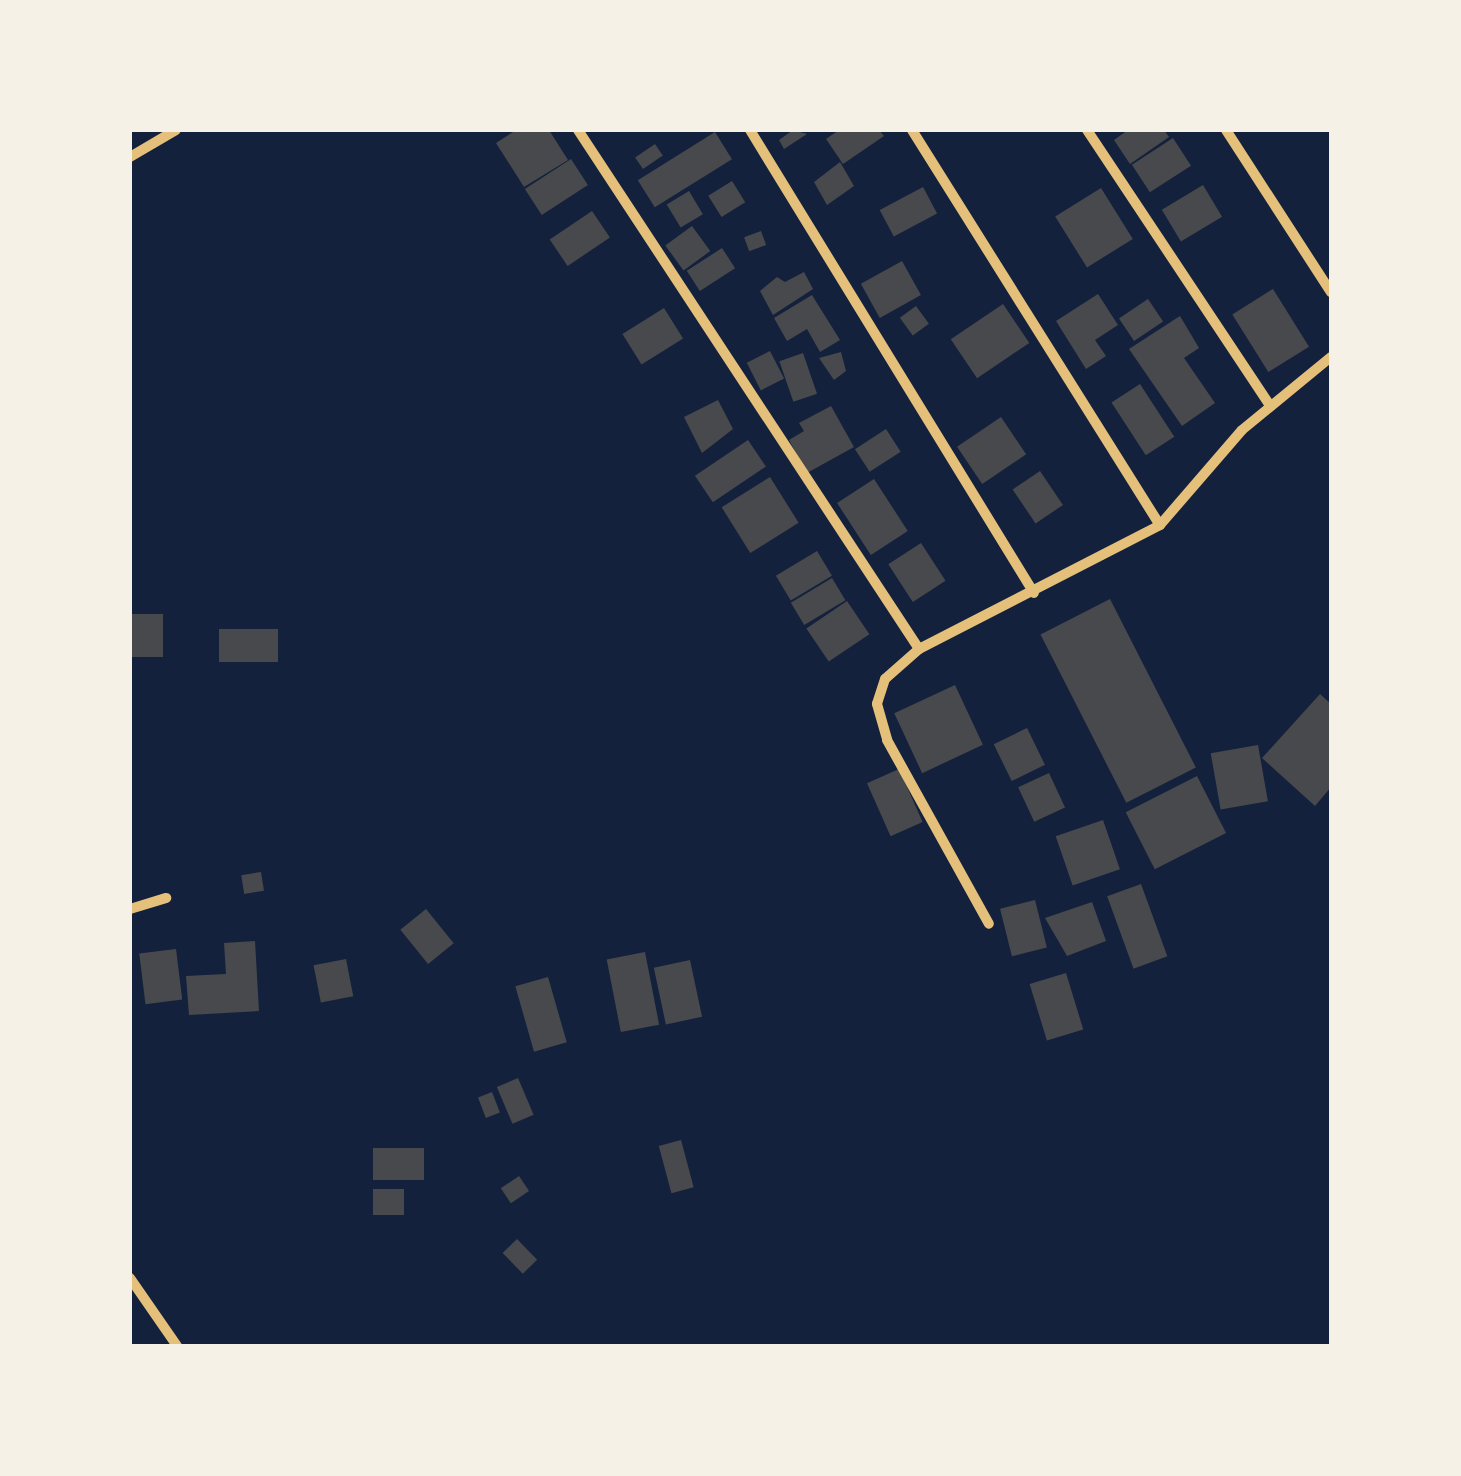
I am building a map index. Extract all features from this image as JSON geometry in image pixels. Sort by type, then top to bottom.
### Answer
[{"type":"street","points":[[130,157],[176,130]]},
{"type":"street","points":[[578,130],[918,649]]},
{"type":"street","points":[[750,130],[1034,593]]},
{"type":"street","points":[[912,130],[1160,525]]},
{"type":"street","points":[[1087,130],[1270,405]]},
{"type":"street","points":[[1226,130],[1331,292]]},
{"type":"street","points":[[989,924],[887,740],[877,704],[884,679],[918,649],[1034,593],[1160,525],[1270,405],[1331,357]]},
{"type":"street","points":[[130,909],[166,898]]},
{"type":"street","points":[[130,1278],[177,1346]]},
{"type":"building","points":[[516,130],[549,130],[568,160],[524,187],[496,143]]},
{"type":"building","points":[[793,130],[807,134],[784,149],[779,140]]},
{"type":"building","points":[[839,130],[879,130],[884,136],[843,164],[826,139]]},
{"type":"building","points":[[1128,130],[1164,130],[1169,137],[1130,164],[1114,140]]},
{"type":"building","points":[[715,132],[732,159],[655,207],[638,180]]},
{"type":"building","points":[[1173,138],[1191,166],[1150,192],[1132,165]]},
{"type":"building","points":[[655,144],[663,156],[643,169],[635,157]]},
{"type":"building","points":[[571,159],[588,185],[542,215],[525,189]]},
{"type":"building","points":[[840,162],[854,186],[827,205],[814,182]]},
{"type":"building","points":[[732,181],[745,202],[722,217],[708,196]]},
{"type":"building","points":[[1203,185],[1222,217],[1181,241],[1162,210]]},
{"type":"building","points":[[923,187],[937,213],[894,236],[880,210]]},
{"type":"building","points":[[1101,188],[1133,239],[1087,267],[1055,217]]},
{"type":"building","points":[[689,191],[703,214],[681,228],[667,204]]},
{"type":"building","points":[[592,211],[610,238],[568,266],[550,240]]},
{"type":"building","points":[[692,226],[710,251],[684,270],[665,245]]},
{"type":"building","points":[[761,231],[766,245],[749,251],[744,237]]},
{"type":"building","points":[[722,248],[735,268],[700,291],[687,271]]},
{"type":"building","points":[[902,261],[921,295],[880,318],[861,284]]},
{"type":"building","points":[[804,272],[813,289],[773,315],[760,291],[777,277],[785,282]]},
{"type":"building","points":[[1273,289],[1309,347],[1268,372],[1232,314]]},
{"type":"building","points":[[1098,294],[1118,325],[1095,340],[1106,356],[1086,369],[1056,321]]},
{"type":"building","points":[[812,295],[840,340],[820,352],[807,329],[787,341],[774,318]]},
{"type":"building","points":[[1148,299],[1163,321],[1134,341],[1119,319]]},
{"type":"building","points":[[1003,304],[1029,343],[977,378],[951,339]]},
{"type":"building","points":[[916,306],[929,324],[913,336],[900,318]]},
{"type":"building","points":[[664,308],[683,339],[642,364],[622,334]]},
{"type":"building","points":[[1180,316],[1199,348],[1184,358],[1215,403],[1182,426],[1129,349]]},
{"type":"building","points":[[770,351],[784,379],[761,390],[747,363]]},
{"type":"building","points":[[841,352],[846,371],[834,380],[819,358]]},
{"type":"building","points":[[803,353],[817,394],[793,402],[779,361]]},
{"type":"building","points":[[1140,384],[1174,437],[1146,455],[1111,403]]},
{"type":"building","points":[[718,400],[733,429],[702,453],[684,417]]},
{"type":"building","points":[[831,406],[854,447],[807,473],[789,440],[804,431],[799,423]]},
{"type":"building","points":[[1001,417],[1026,454],[982,484],[957,447]]},
{"type":"building","points":[[886,429],[901,452],[870,472],[855,449]]},
{"type":"building","points":[[748,440],[766,467],[713,502],[695,476]]},
{"type":"building","points":[[1040,471],[1063,505],[1036,523],[1013,489]]},
{"type":"building","points":[[770,477],[799,523],[750,553],[722,507]]},
{"type":"building","points":[[874,479],[908,531],[871,555],[837,503]]},
{"type":"building","points":[[921,543],[946,581],[913,602],[888,564]]},
{"type":"building","points":[[817,551],[832,576],[791,601],[776,576]]},
{"type":"building","points":[[832,578],[845,600],[804,625],[791,603]]},
{"type":"building","points":[[1110,599],[1196,767],[1126,803],[1041,634]]},
{"type":"building","points":[[847,601],[869,634],[829,662],[806,628]]},
{"type":"building","points":[[131,614],[163,614],[163,657],[131,657]]},
{"type":"building","points":[[219,629],[278,629],[278,662],[219,662]]},
{"type":"building","points":[[955,685],[983,745],[922,773],[894,713]]},
{"type":"building","points":[[1320,694],[1331,704],[1331,787],[1315,806],[1262,758]]},
{"type":"building","points":[[1027,728],[1045,765],[1012,781],[994,744]]},
{"type":"building","points":[[1258,745],[1268,801],[1221,809],[1211,753]]},
{"type":"building","points":[[899,769],[923,822],[891,836],[867,783]]},
{"type":"building","points":[[1049,773],[1065,807],[1034,822],[1018,787]]},
{"type":"building","points":[[1197,776],[1226,833],[1155,869],[1126,812]]},
{"type":"building","points":[[1103,820],[1120,869],[1073,885],[1056,836]]},
{"type":"building","points":[[261,872],[264,891],[244,894],[241,875]]},
{"type":"building","points":[[1141,884],[1167,956],[1134,969],[1107,896]]},
{"type":"building","points":[[1035,900],[1047,948],[1012,956],[1000,909]]},
{"type":"building","points":[[1092,902],[1106,941],[1067,956],[1045,918]]},
{"type":"building","points":[[426,909],[454,943],[428,964],[400,930]]},
{"type":"building","points":[[255,941],[259,1011],[189,1015],[186,976],[226,974],[224,943]]},
{"type":"building","points":[[176,949],[182,1000],[145,1004],[139,954]]},
{"type":"building","points":[[645,952],[659,1025],[621,1032],[607,959]]},
{"type":"building","points":[[346,959],[353,996],[321,1003],[314,965]]},
{"type":"building","points":[[690,960],[702,1017],[666,1024],[654,968]]},
{"type":"building","points":[[1066,973],[1083,1029],[1047,1041],[1030,984]]},
{"type":"building","points":[[548,977],[567,1042],[534,1052],[515,986]]},
{"type":"building","points":[[518,1078],[534,1115],[512,1124],[497,1087]]},
{"type":"building","points":[[492,1092],[500,1113],[486,1118],[478,1097]]},
{"type":"building","points":[[681,1140],[694,1187],[671,1193],[659,1146]]},
{"type":"building","points":[[373,1148],[424,1148],[424,1180],[373,1180]]},
{"type":"building","points":[[519,1176],[529,1191],[511,1203],[501,1188]]},
{"type":"building","points":[[373,1189],[404,1189],[404,1215],[373,1215]]},
{"type":"building","points":[[517,1239],[537,1260],[523,1274],[503,1253]]}]
